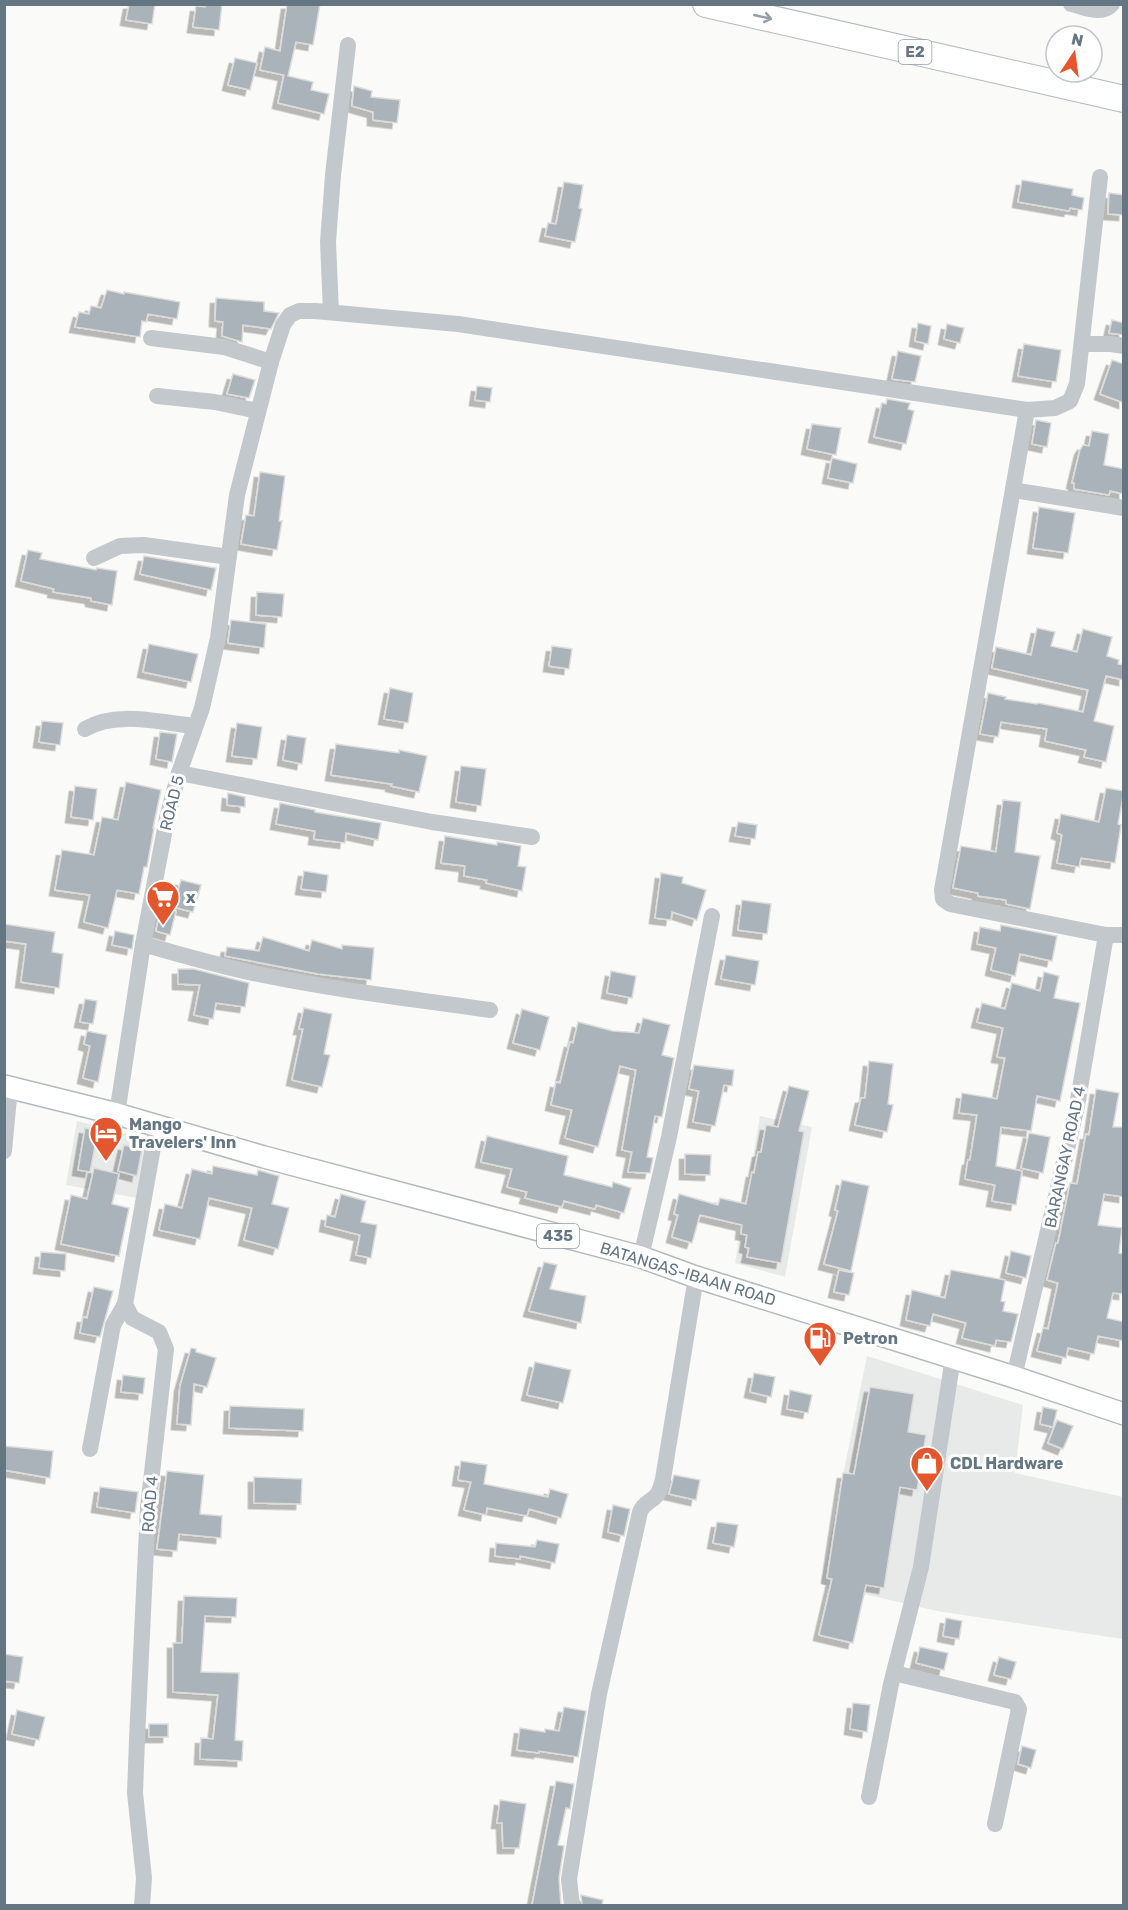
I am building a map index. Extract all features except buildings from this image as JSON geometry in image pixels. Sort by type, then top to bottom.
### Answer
[{"type":"highway","name":"E2","points":[[706,4],[1124,99]]},
{"type":"highway","name":"E2","points":[[786,4],[1044,64]]},
{"type":"highway","points":[[1104,77],[1124,82]]},
{"type":"main road","name":"BATANGAS-IBAAN ROAD","points":[[7,1087],[117,1114],[275,1160],[641,1257],[696,1277],[953,1357],[1124,1414]]},
{"type":"street","points":[[1071,4],[1101,11],[1113,4]]},
{"type":"street","points":[[348,45],[328,242],[331,312],[458,324],[1028,410],[1055,408],[1071,401],[1077,384],[1100,177]]},
{"type":"street","name":"ROAD 5","points":[[117,1114],[143,944],[167,818],[178,773],[202,708],[218,638],[237,495],[271,362],[283,324],[290,315],[299,311],[331,312]]},
{"type":"street","points":[[151,338],[224,347],[271,362]]},
{"type":"street","points":[[1082,344],[1124,346]]},
{"type":"street","points":[[157,396],[215,402],[258,411]]},
{"type":"street","points":[[1028,410],[942,890],[943,899],[950,904],[1106,935],[1124,935]]},
{"type":"street","points":[[1013,490],[1124,508]]},
{"type":"street","points":[[94,558],[120,546],[144,545],[229,557]]},
{"type":"street","points":[[85,729],[96,722],[114,718],[195,726]]},
{"type":"street","points":[[178,773],[432,822],[532,837]]},
{"type":"street","points":[[641,1257],[669,1137],[712,916]]},
{"type":"street","name":"BARANGAY ROAD 4","points":[[1014,1377],[1077,1106],[1106,935]]},
{"type":"street","points":[[143,944],[259,975],[490,1010]]},
{"type":"street","points":[[4,1151],[7,1087]]},
{"type":"street","points":[[90,1449],[113,1324],[125,1304],[156,1125]]},
{"type":"street","points":[[572,1905],[569,1879],[599,1694],[640,1512],[642,1506],[656,1497],[663,1479],[696,1277]]},
{"type":"street","name":"ROAD 4","points":[[125,1304],[132,1318],[159,1332],[166,1349],[148,1508],[137,1739],[135,1793],[144,1878],[142,1905]]},
{"type":"street","points":[[869,1797],[894,1673],[921,1567],[953,1357]]},
{"type":"street","points":[[894,1673],[1015,1702],[1019,1708],[996,1824]]},
{"type":"shaded area","points":[[760,1116],[812,1127],[785,1277],[735,1263]]},
{"type":"shaded area","name":"Mango Travelers' Inn","points":[[77,1121],[147,1139],[137,1198],[66,1185]]},
{"type":"shaded area","points":[[867,1356],[1023,1405],[1015,1473],[1123,1497],[1123,1639],[937,1611],[821,1584]]},
{"type":"place","name":"x","points":[[163,926]]},
{"type":"place","name":"Mango Travelers' Inn","points":[[106,1162]]},
{"type":"place","name":"Petron","points":[[820,1367]]},
{"type":"place","name":"CDL Hardware","points":[[927,1492]]}]
